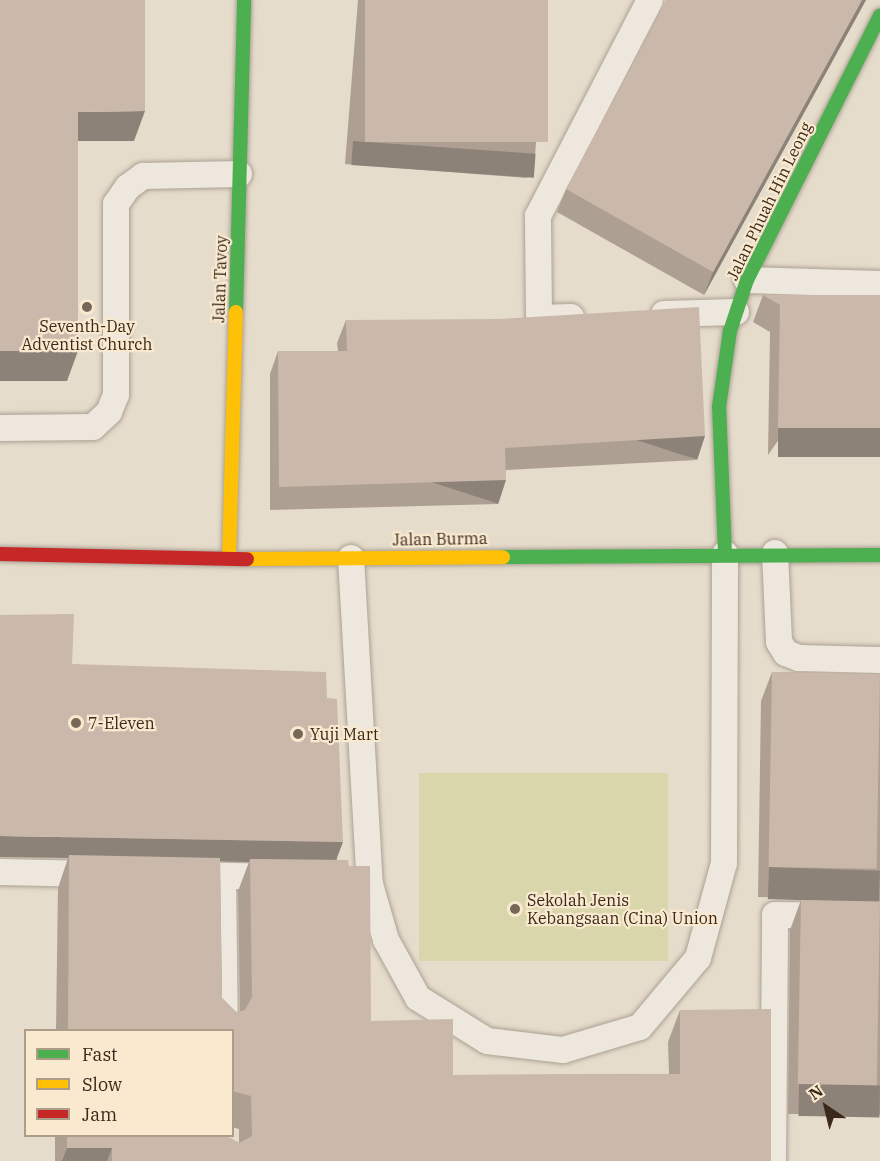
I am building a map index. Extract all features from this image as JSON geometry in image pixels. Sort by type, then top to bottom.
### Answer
[{"type":"street","name":"Jalan Tavoy","points":[[229,559],[244,0]]},
{"type":"street","name":"Jalan Phuah Hin Leong","points":[[725,554],[719,407],[736,312],[747,280],[880,16]]},
{"type":"street","name":"Jalan Burma","points":[[0,554],[229,559],[775,553],[880,555]]},
{"type":"lane","points":[[597,316],[539,318],[538,216],[650,0]]},
{"type":"lane","points":[[0,428],[93,427],[109,412],[116,395],[116,204],[128,187],[142,176],[239,174]]},
{"type":"lane","points":[[747,280],[880,284]]},
{"type":"lane","points":[[643,315],[736,312]]},
{"type":"lane","points":[[775,553],[779,642],[786,653],[799,658],[880,660]]},
{"type":"lane","points":[[351,558],[370,884],[386,940],[418,998],[487,1041],[563,1050],[640,1026],[698,958],[724,863],[725,554]]},
{"type":"lane","points":[[0,872],[117,874]]},
{"type":"lane","points":[[164,875],[301,877]]},
{"type":"lane","points":[[223,876],[225,1029]]},
{"type":"lane","points":[[773,1161],[775,915],[880,916]]},
{"type":"shaded area","points":[[419,773],[668,773],[668,961],[419,961]]},
{"type":"building","points":[[0,0],[145,0],[145,111],[78,112],[78,351],[0,351]]},
{"type":"building","points":[[365,0],[548,0],[548,142],[365,142]]},
{"type":"building","points":[[667,0],[862,0],[713,272],[566,189]]},
{"type":"building","points":[[763,295],[880,295],[880,428],[778,428],[780,305]]},
{"type":"building","points":[[699,307],[705,436],[505,448],[506,480],[279,487],[278,351],[347,351],[346,320],[499,319]]},
{"type":"building","points":[[74,614],[72,664],[326,672],[327,698],[337,699],[343,842],[0,836],[0,615]]},
{"type":"building","points":[[772,672],[880,674],[877,869],[769,867]]},
{"type":"building","points":[[69,855],[220,858],[222,998],[236,1012],[245,1010],[252,997],[250,859],[348,860],[349,866],[370,866],[371,1021],[453,1019],[453,1075],[680,1074],[680,1010],[771,1009],[771,1161],[112,1161],[112,1148],[67,1148],[67,1137],[228,1137],[239,1143],[252,1136],[251,1096],[234,1092],[234,1029],[68,1029]]},
{"type":"building","points":[[801,900],[880,901],[877,1085],[798,1084]]},
{"type":"traffic: fast","points":[[236,312],[244,0]]},
{"type":"traffic: fast","points":[[725,554],[719,407],[730,331],[747,280],[880,16]]},
{"type":"traffic: fast","points":[[503,557],[880,555]]},
{"type":"traffic: slow","points":[[229,559],[236,312]]},
{"type":"traffic: slow","points":[[247,559],[503,557]]},
{"type":"traffic: jam","points":[[0,554],[247,559]]},
{"type":"place","name":"Seventh-Day Adventist Church","points":[[87,307]]},
{"type":"place","name":"7-Eleven","points":[[76,723]]},
{"type":"place","name":"Yuji Mart","points":[[298,734]]},
{"type":"place","name":"Sekolah Jenis Kebangsaan (Cina) Union","points":[[515,909]]}]
